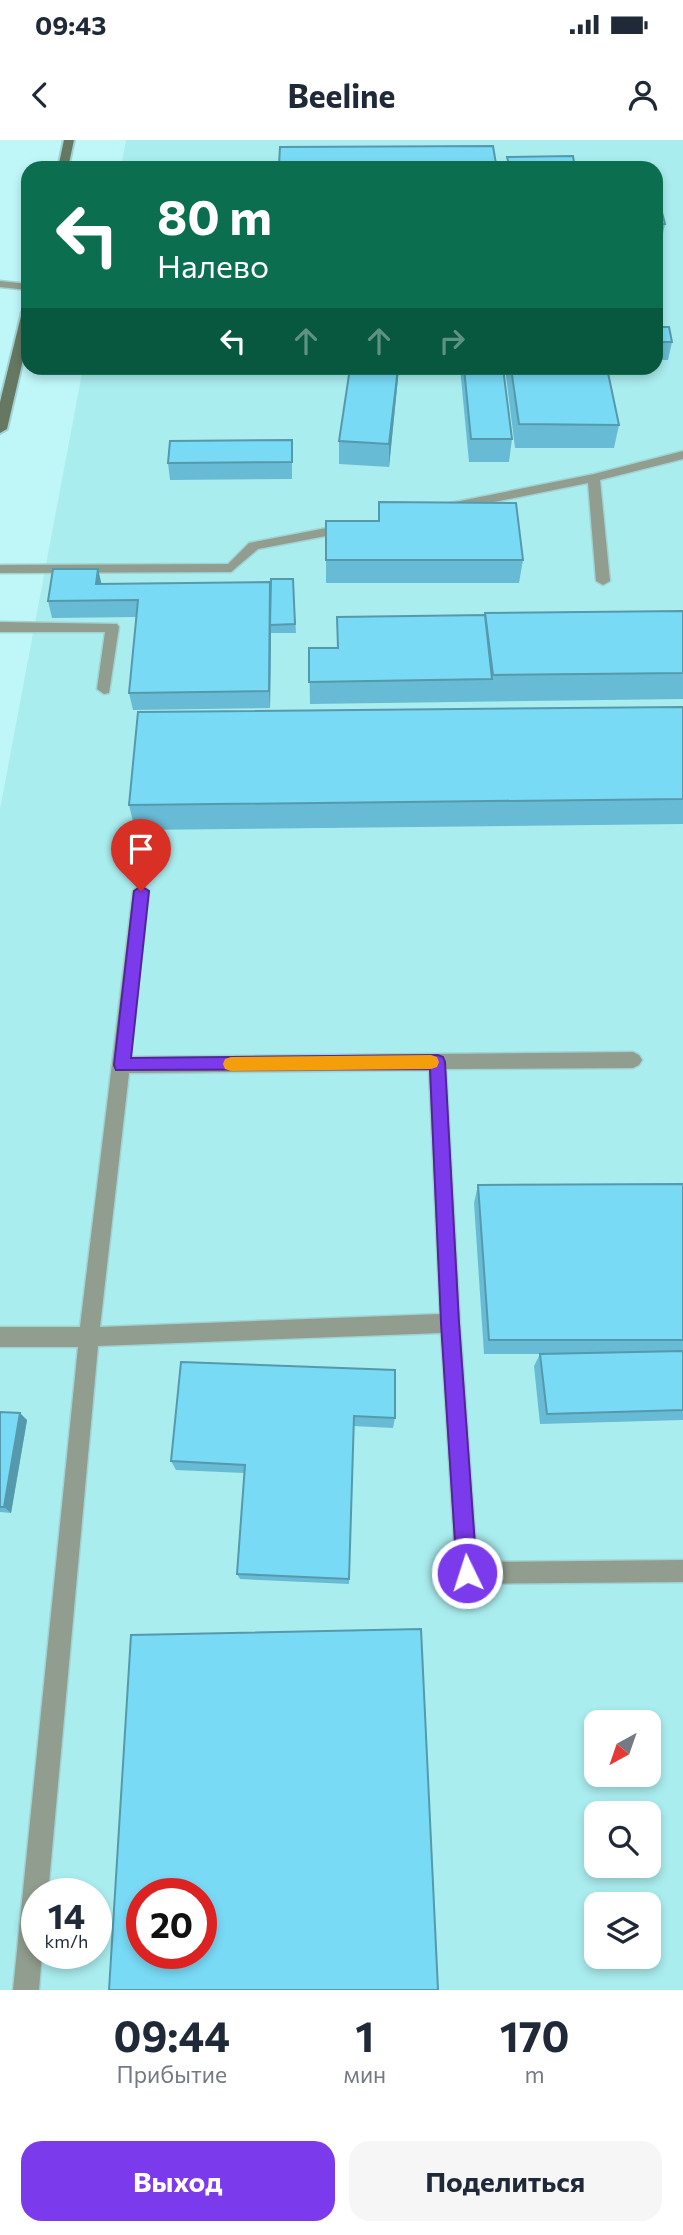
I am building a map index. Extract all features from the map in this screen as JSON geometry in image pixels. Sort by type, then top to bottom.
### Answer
[{"type":"main road","points":[[64,161],[69,140]]},
{"type":"main road","points":[[0,429],[21,348]]},
{"type":"lane","points":[[0,284],[21,286]]},
{"type":"lane","points":[[430,511],[594,478],[683,456]]},
{"type":"lane","points":[[594,478],[603,581]]},
{"type":"lane","points":[[0,569],[230,568],[254,547],[363,525]]},
{"type":"lane","points":[[0,626],[112,627],[104,689]]},
{"type":"lane","points":[[26,1990],[89,1337],[141,891]]},
{"type":"lane","points":[[122,1065],[633,1060]]},
{"type":"lane","points":[[438,1062],[450,1323],[467,1573],[683,1571]]},
{"type":"lane","points":[[0,1337],[89,1337],[450,1323]]},
{"type":"shaded area","points":[[126,140],[683,140],[683,1990],[0,1990],[0,809],[82,375],[663,375],[663,161],[122,161]]},
{"type":"building","points":[[493,146],[496,161],[279,161],[280,147]]},
{"type":"building","points":[[573,156],[574,161],[508,161],[507,157]]},
{"type":"building","points":[[663,327],[669,327],[672,342],[663,342]]},
{"type":"building","points":[[349,375],[397,375],[389,444],[339,441]]},
{"type":"building","points":[[465,375],[504,375],[512,439],[471,439]]},
{"type":"building","points":[[512,375],[608,375],[619,425],[519,424]]},
{"type":"building","points":[[292,440],[292,462],[168,463],[170,441]]},
{"type":"building","points":[[379,502],[516,503],[523,560],[326,560],[326,521],[379,521]]},
{"type":"building","points":[[53,569],[98,569],[96,584],[270,582],[269,691],[129,693],[138,600],[48,601]]},
{"type":"building","points":[[271,579],[293,579],[295,624],[270,625]]},
{"type":"building","points":[[683,611],[683,673],[493,675],[485,613]]},
{"type":"building","points":[[485,615],[492,679],[309,682],[309,648],[338,648],[337,617]]},
{"type":"building","points":[[683,707],[683,799],[129,805],[138,712]]},
{"type":"building","points":[[683,1184],[683,1340],[489,1340],[478,1185]]},
{"type":"building","points":[[683,1351],[683,1410],[547,1414],[540,1354]]},
{"type":"building","points":[[181,1362],[395,1370],[395,1418],[354,1416],[349,1579],[237,1574],[245,1465],[171,1461]]},
{"type":"building","points":[[0,1412],[20,1413],[4,1507],[0,1507]]},
{"type":"building","points":[[421,1629],[438,1990],[109,1990],[131,1635]]},
{"type":"slow traffic","points":[[231,1064],[431,1062]]},
{"type":"route","points":[[141,891],[122,1065],[438,1062],[450,1323],[467,1573]]}]
